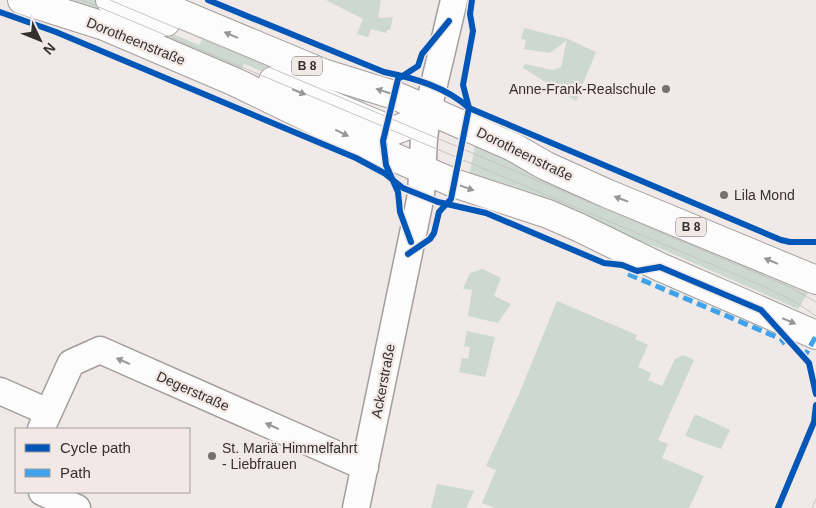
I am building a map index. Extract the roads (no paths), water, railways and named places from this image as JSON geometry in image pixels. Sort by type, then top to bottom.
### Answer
[{"type":"main road","name":"Dorotheenstraße","points":[[22,0],[104,26],[235,82],[361,143],[454,183],[548,214],[816,335]]},
{"type":"main road","points":[[110,0],[163,22],[187,17]]},
{"type":"main road","name":"Dorotheenstraße","points":[[148,0],[323,73],[394,95],[514,147],[546,166],[606,193],[816,280]]},
{"type":"main road","points":[[235,82],[267,79],[393,131],[406,126],[428,110]]},
{"type":"street","name":"Ackerstraße","points":[[356,508],[421,195],[428,110],[454,0]]},
{"type":"street","name":"Degerstraße","points":[[0,391],[45,420],[71,363],[100,350],[365,467]]},
{"type":"street","points":[[44,493],[77,508]]},
{"type":"tram line","points":[[82,0],[763,286],[794,301],[816,316]]},
{"type":"tram line","points":[[110,0],[792,288],[816,302]]},
{"type":"tram line","points":[[812,508],[816,499]]},
{"type":"place","name":"Anne-Frank-Realschule","points":[[666,89]]},
{"type":"place","name":"Lila Mond","points":[[724,195]]},
{"type":"place","name":"St. Mariä Himmelfahrt - Liebfrauen","points":[[212,456]]}]
